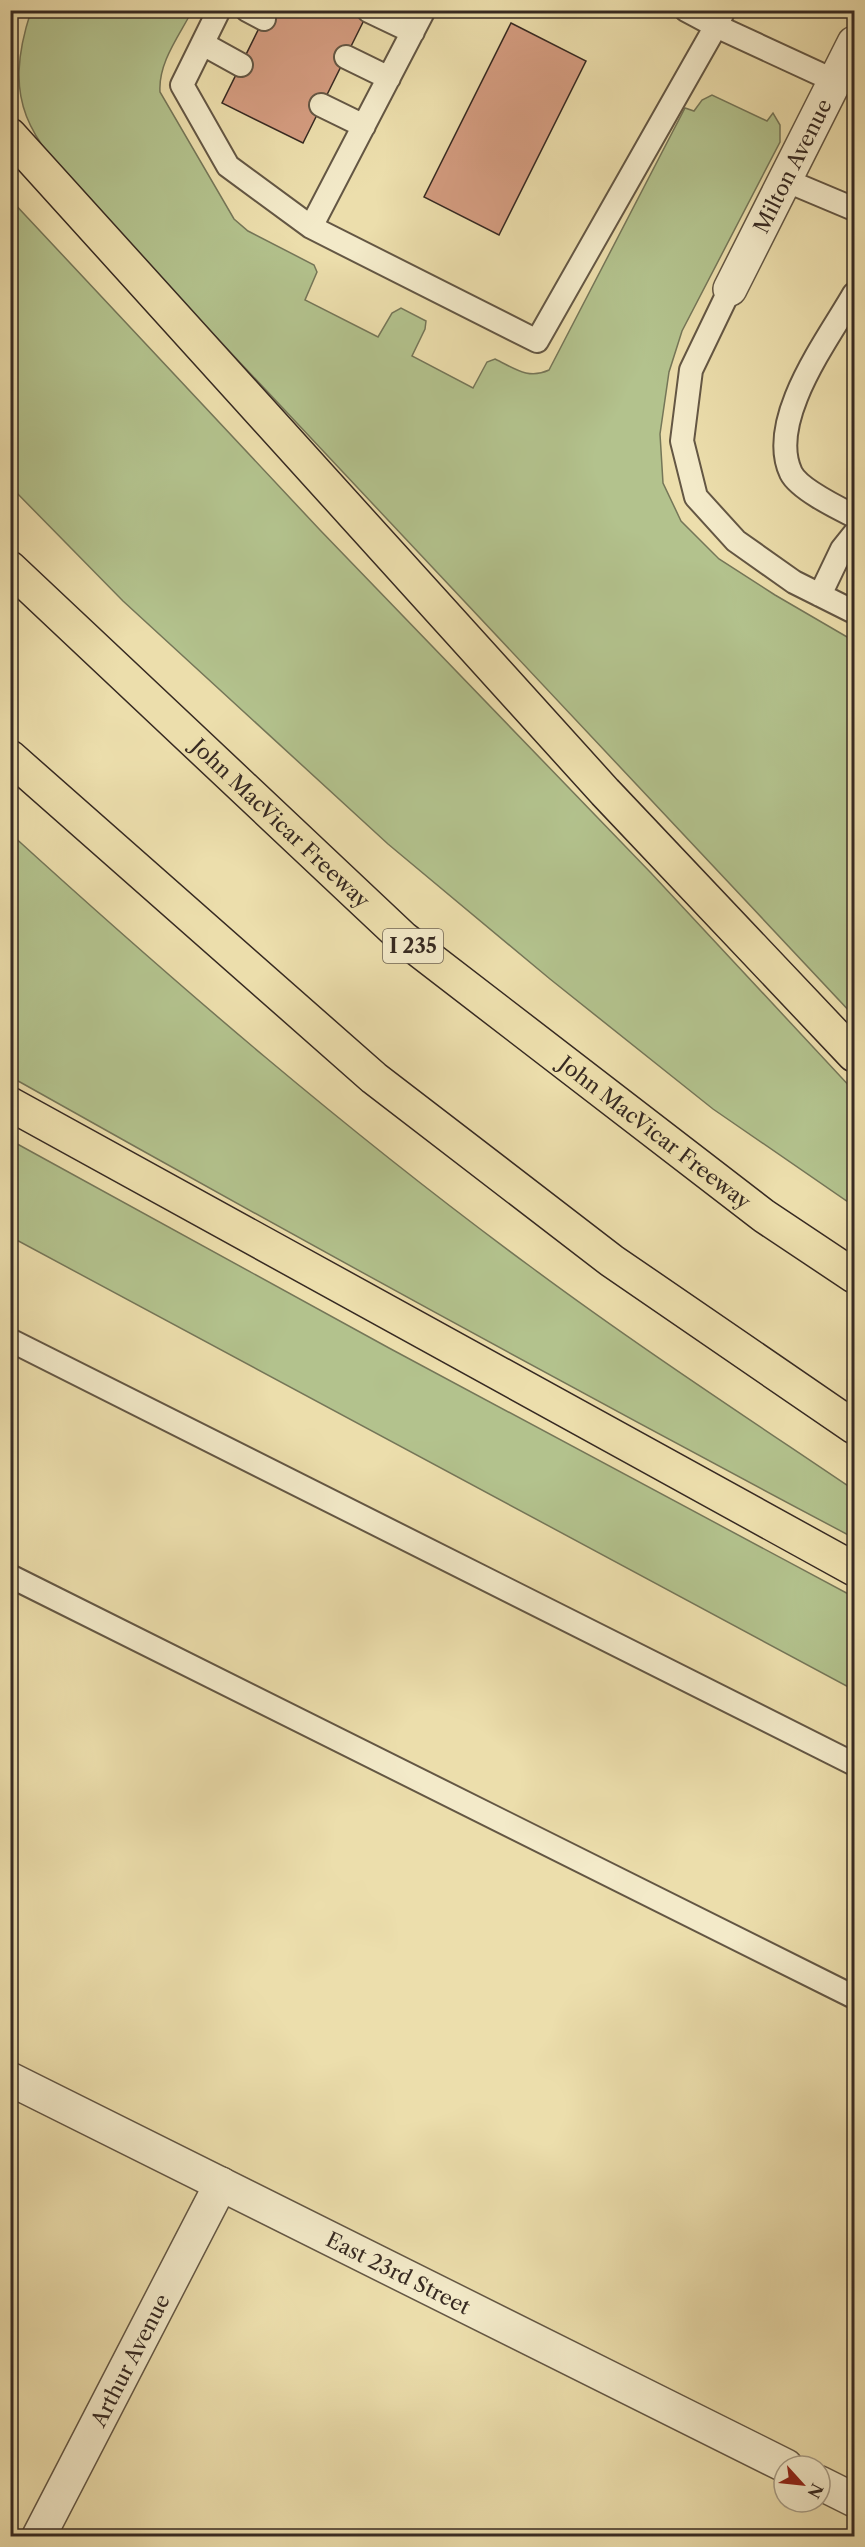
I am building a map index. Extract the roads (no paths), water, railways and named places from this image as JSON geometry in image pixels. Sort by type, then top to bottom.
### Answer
[{"type":"highway","points":[[10,135],[605,792],[855,1055]]},
{"type":"highway","name":"John MacVicar Freeway","points":[[10,568],[403,938],[764,1216],[855,1276]]},
{"type":"highway","points":[[10,757],[374,1078],[612,1261],[855,1427]]},
{"type":"highway","points":[[10,1104],[855,1569]]},
{"type":"street","name":"Milton Avenue","points":[[730,289],[855,43]]},
{"type":"street","name":"East 23rd Street","points":[[10,2079],[772,2459]]},
{"type":"street","name":"Arthur Avenue","points":[[39,2536],[221,2184]]},
{"type":"street","points":[[832,2489],[855,2500]]},
{"type":"lane","points":[[219,10],[182,85],[228,166],[311,227],[537,341],[720,18]]},
{"type":"lane","points":[[369,10],[413,32]]},
{"type":"lane","points":[[311,227],[424,10]]},
{"type":"lane","points":[[686,10],[720,18],[834,81]]},
{"type":"lane","points":[[203,44],[241,65]]},
{"type":"lane","points":[[346,57],[389,78]]},
{"type":"lane","points":[[321,105],[364,126]]},
{"type":"lane","points":[[785,180],[855,209]]},
{"type":"lane","points":[[730,289],[691,370],[682,441],[696,497],[736,541],[795,582],[855,612]]},
{"type":"lane","points":[[855,294],[790,411],[784,449],[792,474],[820,499],[855,516]]},
{"type":"lane","points":[[820,595],[842,549],[855,534]]},
{"type":"lane","points":[[10,1340],[855,1764]]},
{"type":"lane","points":[[10,1576],[855,1996]]}]
